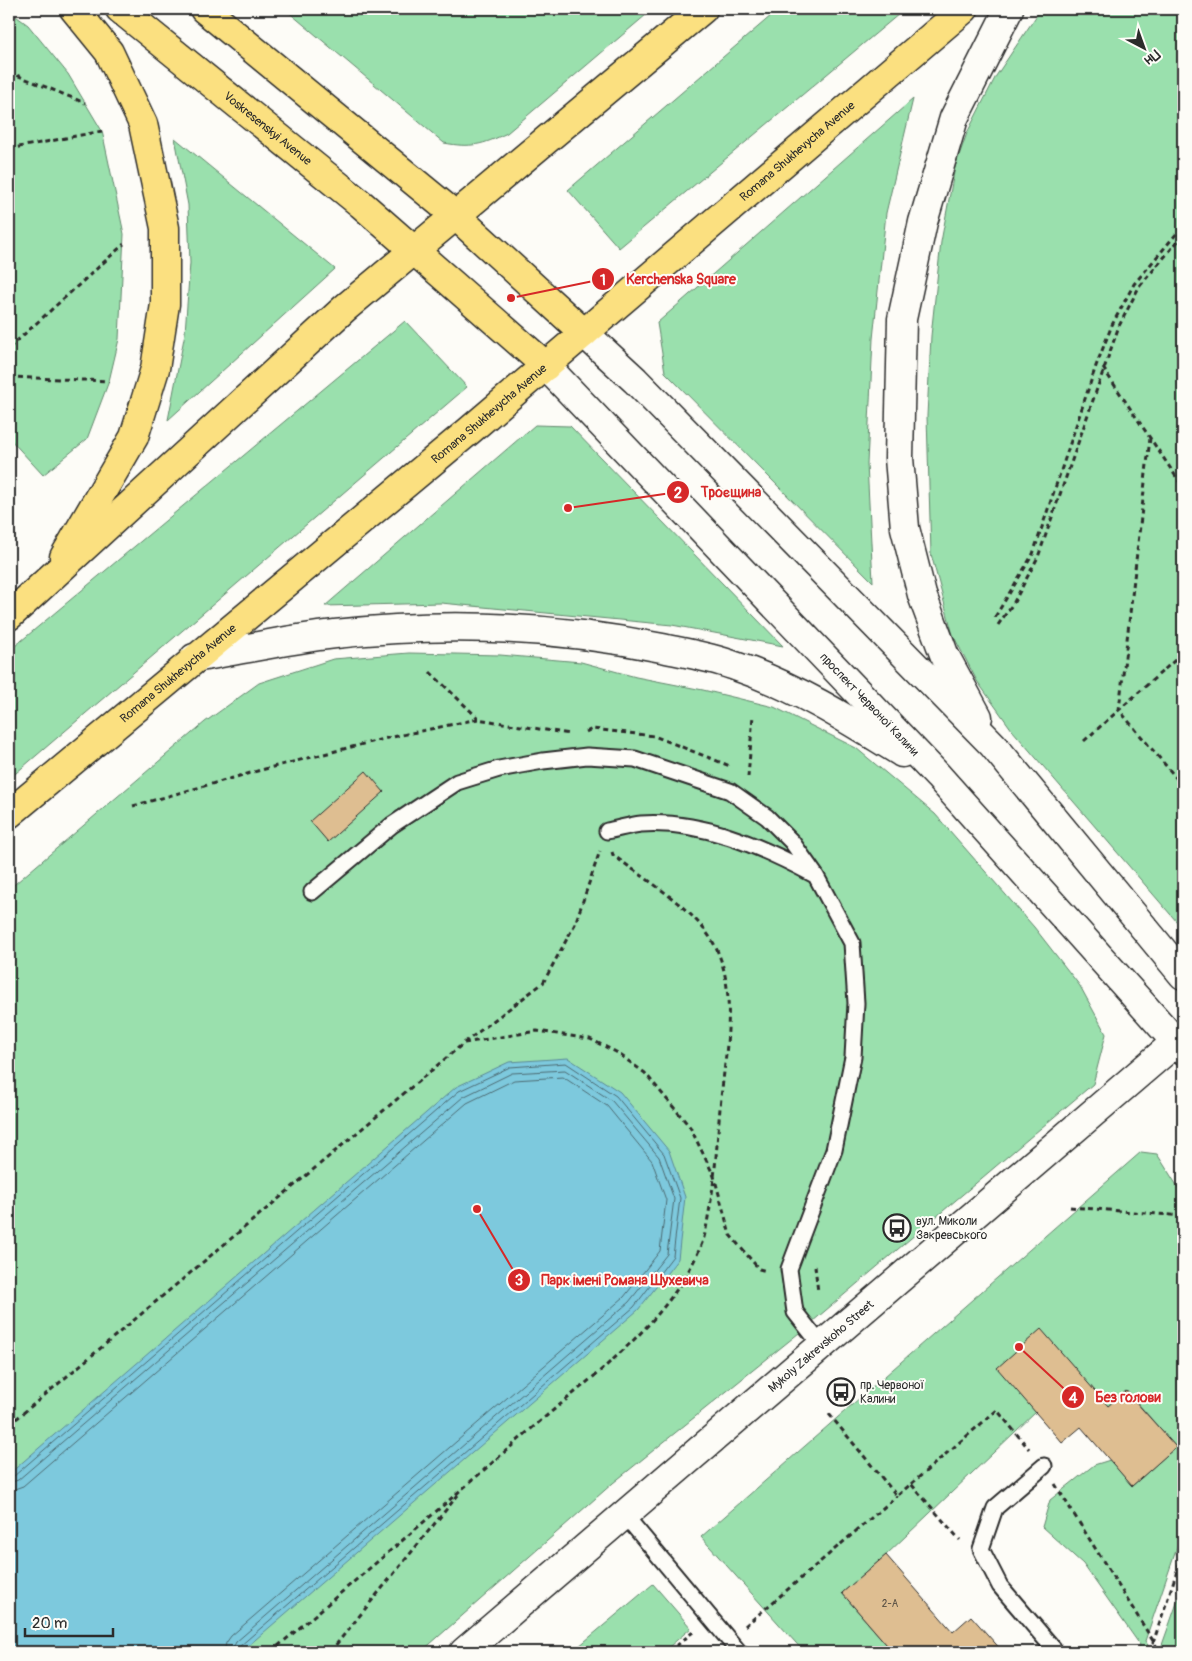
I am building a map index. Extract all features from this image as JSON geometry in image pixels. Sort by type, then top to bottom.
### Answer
[{"type":"main road","points":[[51,579],[134,437],[155,369],[165,304],[165,228],[143,124],[108,52],[74,9]]},
{"type":"main road","name":"Voskresenskyi Avenue","points":[[120,9],[415,250],[546,366]]},
{"type":"main road","points":[[204,9],[455,215],[635,380],[993,745],[1183,975]]},
{"type":"main road","points":[[9,616],[345,308],[703,9]]},
{"type":"main road","name":"Romana Shukhevycha Avenue","points":[[9,814],[546,366],[964,9]]},
{"type":"main road","points":[[993,745],[944,654],[922,595],[905,528],[899,458],[899,391],[902,319],[923,222],[944,149],[954,118],[1009,9]]},
{"type":"main road","name":"проспект Червоної Калини","points":[[546,366],[938,776],[1180,1045]]},
{"type":"main road","points":[[194,658],[334,634],[426,628],[509,628],[614,638],[735,666],[788,688],[852,722],[938,776]]},
{"type":"main road","name":"Mykoly Zakrevskoho Street","points":[[464,1652],[821,1345],[1180,1045]]},
{"type":"lane","points":[[312,892],[392,825],[457,782],[499,769],[587,756],[635,759],[730,791],[768,817],[792,842],[816,876],[852,943],[856,1003],[854,1048],[834,1150],[789,1269],[795,1312],[821,1345]]},
{"type":"lane","points":[[607,831],[641,824],[683,826],[726,835],[769,851],[816,876]]},
{"type":"lane","points":[[1044,1466],[996,1508],[981,1549],[1000,1586],[1054,1648],[1055,1652]]},
{"type":"lane","points":[[624,1514],[740,1652]]},
{"type":"path","points":[[9,72],[85,102]]},
{"type":"path","points":[[9,149],[102,131]]},
{"type":"path","points":[[996,617],[1033,554],[1096,366],[1112,326],[1134,284],[1183,226]]},
{"type":"path","points":[[998,625],[1014,602],[1038,557],[1119,326],[1139,287],[1183,235]]},
{"type":"path","points":[[9,348],[124,244]]},
{"type":"path","points":[[1103,368],[1183,487]]},
{"type":"path","points":[[9,377],[109,381]]},
{"type":"path","points":[[1150,438],[1119,710],[1183,786]]},
{"type":"path","points":[[1084,741],[1183,653]]},
{"type":"path","points":[[430,672],[478,718]]},
{"type":"path","points":[[741,774],[748,779],[753,715]]},
{"type":"path","points":[[133,806],[383,738],[478,718],[579,735],[592,729],[654,736],[727,763],[734,768]]},
{"type":"path","points":[[9,1425],[464,1043],[543,983],[575,924],[607,831]]},
{"type":"path","points":[[271,1652],[463,1489],[620,1351],[659,1314],[685,1280],[704,1240],[714,1176],[727,1036],[727,996],[724,974],[714,944],[693,918],[665,894],[613,855],[607,831]]},
{"type":"path","points":[[464,1043],[537,1031],[590,1039],[616,1052],[645,1074],[690,1127],[714,1176],[730,1235],[759,1269],[790,1277]]},
{"type":"path","points":[[1070,1207],[1183,1216]]},
{"type":"path","points":[[815,1264],[818,1292]]},
{"type":"path","points":[[729,1640],[997,1410],[1044,1466],[1160,1652]]},
{"type":"path","points":[[829,1414],[896,1496]]},
{"type":"path","points":[[911,1484],[962,1542]]},
{"type":"path","points":[[330,1652],[463,1489]]},
{"type":"path","points":[[1150,1652],[1183,1553]]},
{"type":"path","points":[[669,1652],[711,1618]]},
{"type":"green space","points":[[285,9],[653,9],[507,133],[484,143],[462,145],[444,143]]},
{"type":"green space","points":[[779,9],[905,9],[619,248],[568,190]]},
{"type":"green space","points":[[1041,9],[1183,9],[1183,929],[1012,730],[977,681],[953,635],[931,554],[927,416],[931,336],[941,242],[955,167],[967,133],[996,76]]},
{"type":"green space","points":[[9,11],[28,25],[68,74],[102,131],[124,234],[119,339],[109,381],[87,439],[43,475],[9,438]]},
{"type":"green space","points":[[913,99],[886,213],[873,339],[867,464],[873,582],[665,372],[657,323]]},
{"type":"green space","points":[[175,138],[335,269],[168,420],[185,333],[190,263],[188,205]]},
{"type":"green space","points":[[405,321],[467,387],[9,779],[9,651]]},
{"type":"green space","points":[[535,425],[570,426],[783,646],[672,625],[441,603],[325,606]]},
{"type":"green space","points":[[409,653],[500,655],[581,662],[636,677],[703,690],[774,707],[856,748],[935,814],[1034,927],[1080,986],[1106,1034],[1093,1084],[799,1333],[613,1483],[421,1652],[9,1652],[9,889],[205,722],[259,683],[333,659]]},
{"type":"green space","points":[[1141,1152],[1157,1154],[1183,1195],[1183,1530],[1145,1641],[1153,1652],[1137,1652],[1140,1645],[1083,1564],[1042,1527],[1050,1500],[1094,1465],[1110,1460],[1132,1486],[1176,1447],[1127,1391],[1108,1406],[1036,1412],[886,1555],[842,1593],[893,1652],[804,1652],[701,1537]]},
{"type":"green space","points":[[653,1584],[691,1628],[663,1652],[572,1652]]},
{"type":"green space","points":[[1183,1586],[1183,1652],[1168,1652],[1162,1645]]},
{"type":"water","points":[[568,1058],[620,1092],[669,1151],[685,1197],[678,1259],[638,1310],[241,1652],[9,1652],[9,1474],[456,1087],[509,1062]]},
{"type":"building","points":[[366,771],[384,792],[328,842],[310,821]]},
{"type":"building","points":[[1041,1329],[1108,1406],[1126,1391],[1176,1447],[1132,1486],[1081,1427],[1062,1443],[997,1368]]},
{"type":"building","points":[[886,1555],[953,1632],[971,1616],[1003,1652],[893,1652],[842,1593]]},
{"type":"place","name":"Kerchenska Square","points":[[511,298]]},
{"type":"place","name":"Троєщина","points":[[568,508]]},
{"type":"place","name":"Парк імені Романа Шухевича","points":[[477,1209]]},
{"type":"place","name":"вул. Миколи Закревського","points":[[897,1228]]},
{"type":"place","name":"Без голови","points":[[1019,1347]]},
{"type":"place","name":"пр. Червоної Калини","points":[[841,1392]]}]
